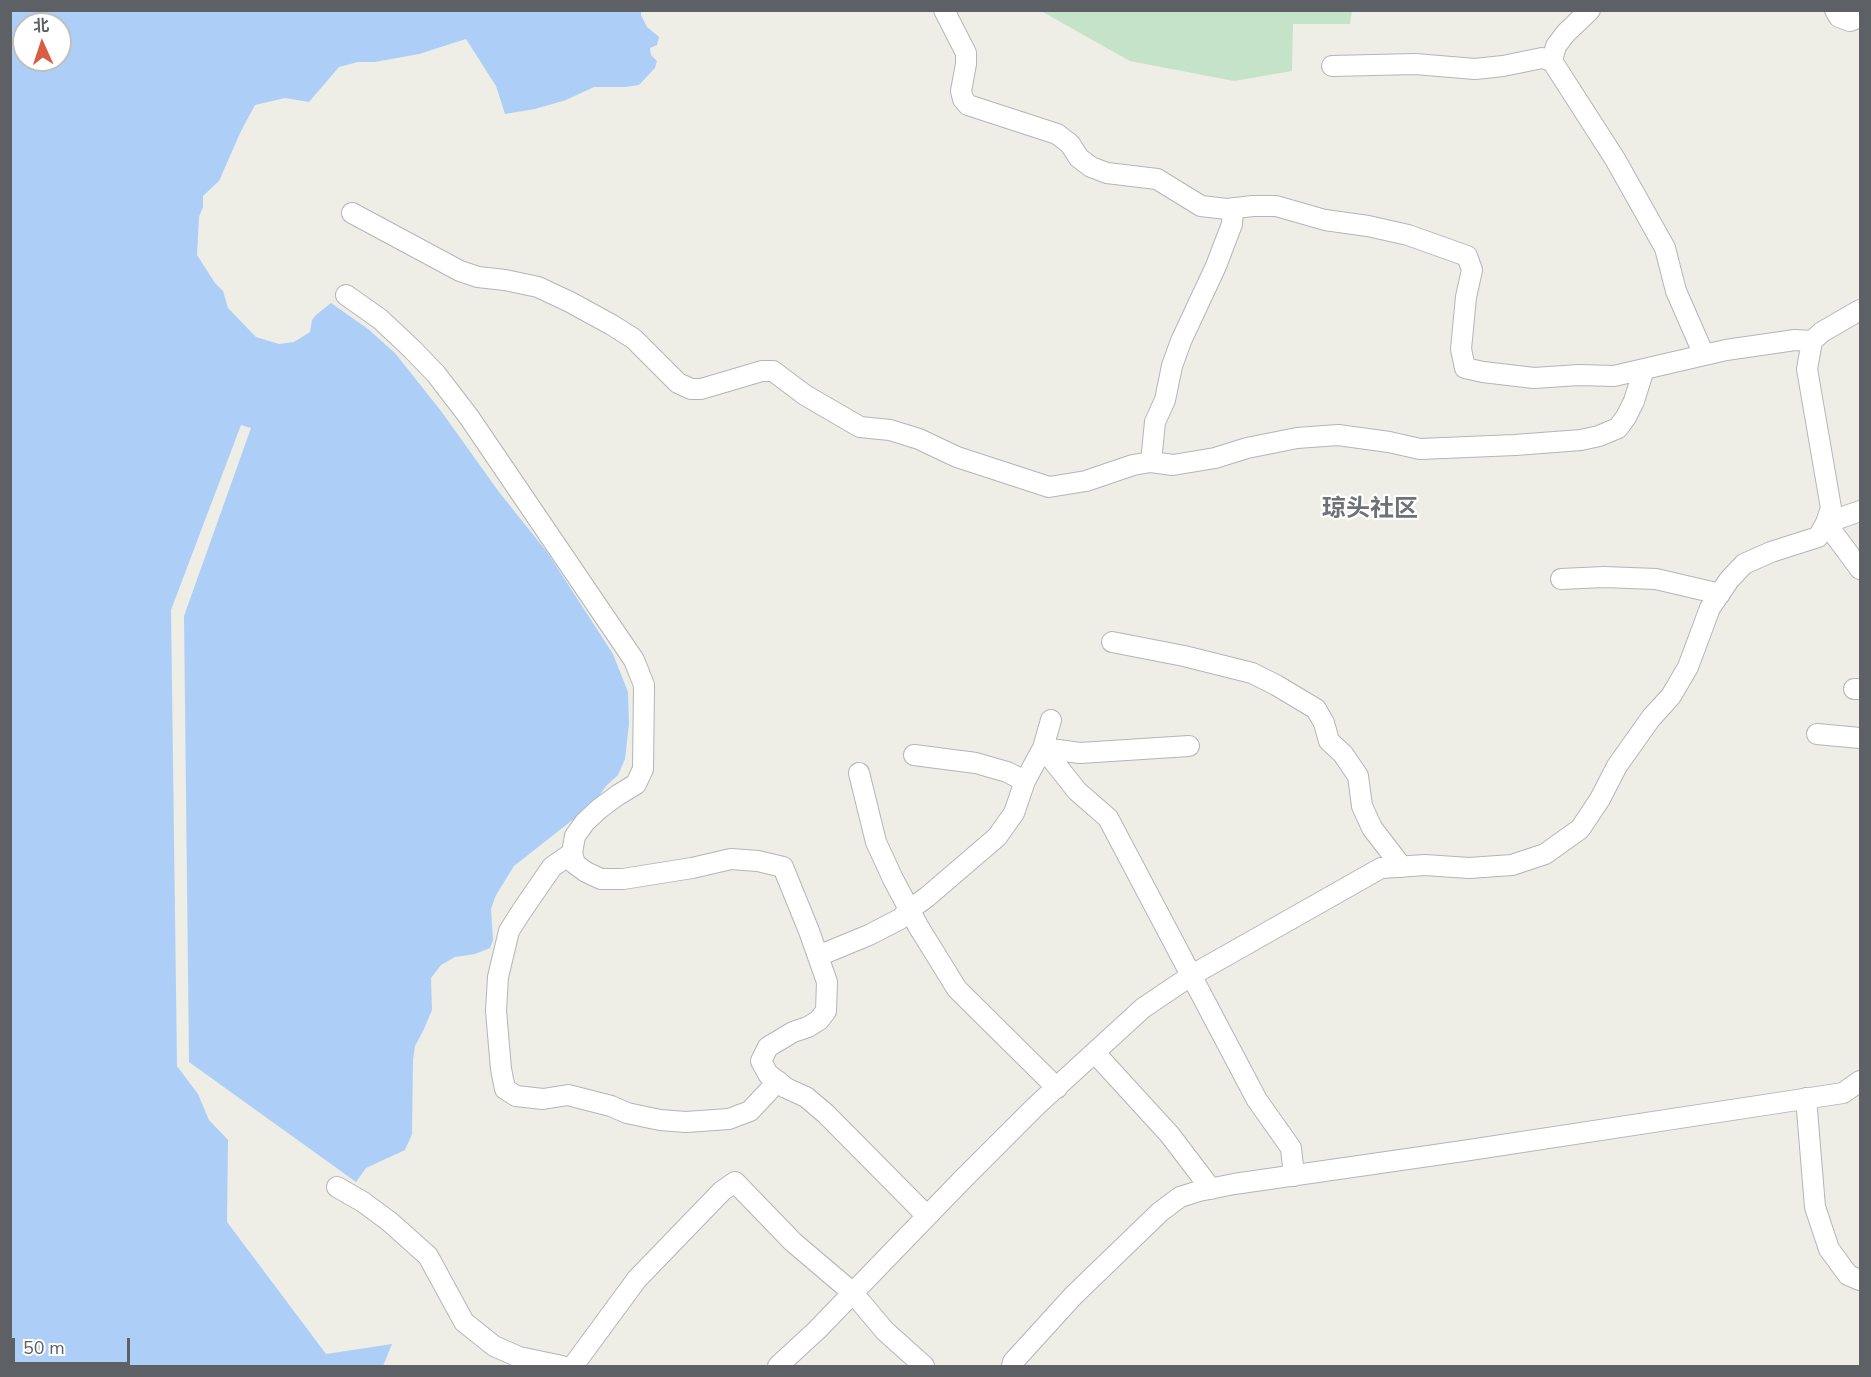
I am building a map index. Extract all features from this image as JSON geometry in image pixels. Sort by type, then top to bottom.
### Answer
[{"type":"street","points":[[944,10],[966,53],[961,91],[968,105],[1057,134],[1070,144],[1079,158],[1091,167],[1107,172],[1157,179],[1201,206],[1233,208],[1276,206],[1325,220],[1408,235],[1467,256],[1472,270],[1466,297],[1461,349],[1465,368],[1534,378],[1579,375],[1614,376],[1726,350],[1795,340],[1812,342]]},
{"type":"street","points":[[1552,61],[1556,46],[1590,10]]},
{"type":"street","points":[[1834,10],[1839,17],[1850,21],[1860,17]]},
{"type":"street","points":[[1332,66],[1415,64],[1475,69],[1542,58],[1552,61],[1615,159],[1665,248],[1676,291],[1704,355]]},
{"type":"street","points":[[1151,462],[1155,422],[1165,400],[1180,341],[1216,266],[1232,224],[1233,208]]},
{"type":"street","points":[[352,213],[460,271],[478,277],[538,287],[570,302],[634,339],[678,383],[691,389],[701,389],[762,371],[773,372],[813,400],[860,427],[890,430],[919,439],[957,457],[1049,487],[1086,481],[1133,465],[1151,462],[1173,465],[1215,458],[1247,448],[1297,438],[1338,435],[1420,448],[1581,440],[1618,428],[1634,401],[1644,369]]},
{"type":"street","points":[[346,295],[380,319],[436,374],[501,463],[634,660],[644,685],[643,769],[636,784],[618,795],[585,822],[574,836],[572,853],[575,864],[601,879],[623,879],[731,859],[758,861],[783,867],[827,982],[826,1011],[819,1020],[808,1027],[793,1032],[768,1047],[761,1061],[768,1074],[806,1097],[826,1114],[927,1216]]},
{"type":"street","points":[[778,1366],[1057,1088],[1143,1008],[1192,975],[1381,868],[1425,865],[1469,868],[1512,865],[1545,854],[1580,829],[1600,799],[1617,766],[1677,686],[1688,667],[1710,608],[1729,580],[1744,564],[1771,552],[1818,537],[1826,523],[1831,508],[1807,369],[1812,342],[1822,332],[1860,310]]},
{"type":"street","points":[[1826,523],[1860,511]]},
{"type":"street","points":[[1826,523],[1860,569]]},
{"type":"street","points":[[1561,579],[1604,577],[1656,579],[1720,594]]},
{"type":"street","points":[[1112,642],[1184,656],[1252,673],[1316,709],[1324,723],[1329,741],[1343,754],[1358,776],[1362,806],[1372,828],[1402,867]]},
{"type":"street","points":[[818,956],[869,935],[900,919],[997,837],[1014,813],[1025,781],[1043,748],[1051,720]]},
{"type":"street","points":[[1817,734],[1860,738]]},
{"type":"street","points":[[1043,748],[1080,753],[1190,746]]},
{"type":"street","points":[[1043,748],[1077,791],[1108,818],[1257,1100],[1291,1148],[1294,1176]]},
{"type":"street","points":[[914,754],[976,763],[1007,772],[1025,781]]},
{"type":"street","points":[[860,773],[876,842],[909,910],[957,989],[1057,1088]]},
{"type":"street","points":[[572,853],[552,867],[509,931],[498,977],[496,1011],[505,1089],[516,1096],[543,1099],[568,1095],[601,1102],[627,1113],[660,1120],[686,1122],[729,1119],[750,1111],[778,1081]]},
{"type":"street","points":[[1095,1053],[1170,1135],[1211,1189]]},
{"type":"street","points":[[1012,1366],[1013,1362],[1073,1296],[1160,1212],[1180,1197],[1211,1189],[1843,1093],[1860,1081]]},
{"type":"street","points":[[1806,1098],[1815,1208],[1829,1249],[1848,1275],[1860,1280]]},
{"type":"street","points":[[573,1366],[637,1279],[722,1191],[735,1182],[793,1242],[853,1293],[885,1331],[924,1366]]},
{"type":"street","points":[[337,1187],[390,1222],[428,1256],[464,1322],[494,1346],[519,1357],[562,1366]]},
{"type":"green space","points":[[1041,11],[1352,11],[1350,24],[1293,24],[1292,71],[1234,81],[1130,61]]},
{"type":"water","points":[[641,10],[647,27],[659,37],[657,45],[650,48],[651,55],[657,61],[655,68],[639,85],[594,87],[566,100],[535,109],[505,114],[496,86],[466,39],[419,54],[375,62],[358,62],[339,67],[309,102],[285,98],[255,105],[219,181],[203,196],[203,207],[199,217],[197,255],[215,283],[223,291],[228,308],[256,337],[279,344],[294,342],[310,332],[312,320],[331,303],[368,329],[395,353],[547,552],[613,654],[628,692],[629,724],[625,759],[618,775],[606,786],[594,803],[514,866],[496,895],[491,909],[493,940],[490,948],[475,954],[455,957],[441,965],[431,978],[432,1010],[415,1046],[413,1060],[412,1134],[405,1150],[366,1168],[356,1182],[189,1062],[184,616],[251,428],[241,425],[171,610],[177,1066],[198,1094],[209,1120],[228,1140],[227,1222],[326,1354],[392,1344],[383,1366],[11,1366],[10,11]]},
{"type":"district","name":"琼头社区","points":[[1370,510]]}]
